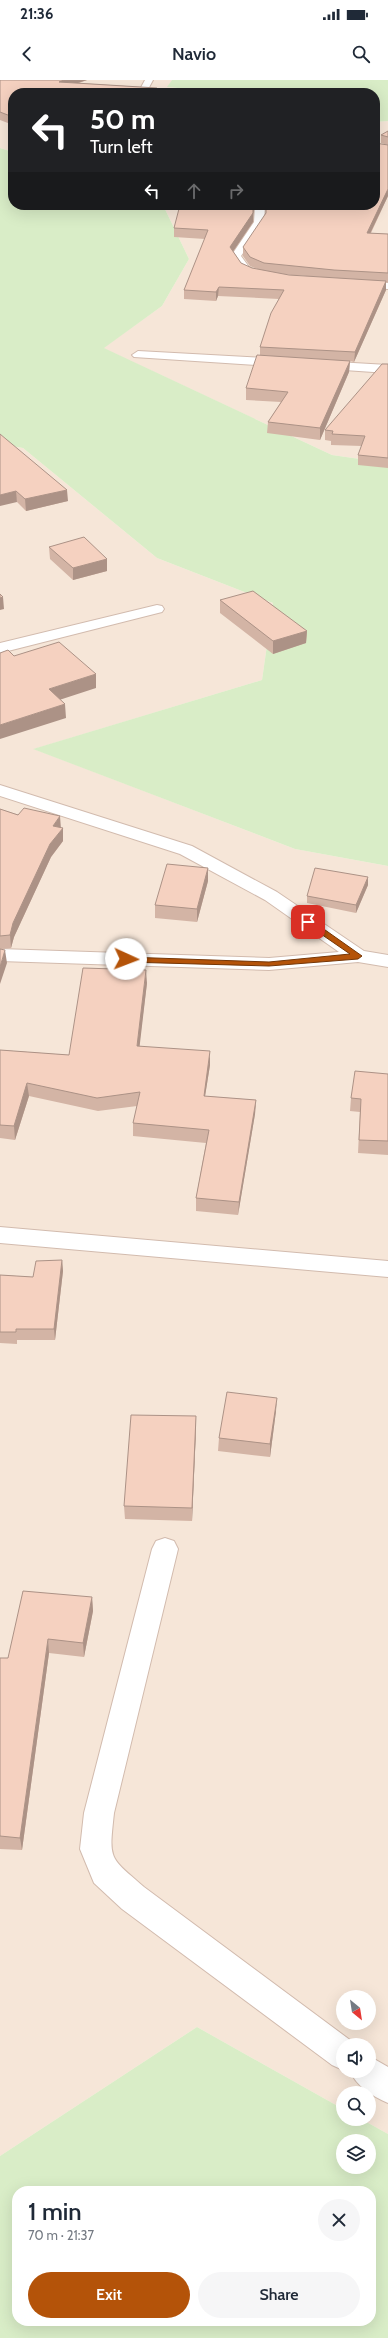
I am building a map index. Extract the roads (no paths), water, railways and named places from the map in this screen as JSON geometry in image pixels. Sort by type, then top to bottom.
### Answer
[{"type":"street","points":[[260,210],[259,222],[236,256],[241,265],[252,273],[273,278]]},
{"type":"street","points":[[341,284],[388,286]]},
{"type":"street","points":[[138,355],[388,369]]},
{"type":"street","points":[[0,648],[71,632],[157,609]]},
{"type":"street","points":[[0,790],[186,850],[271,896],[358,956]]},
{"type":"street","points":[[0,955],[269,964],[358,956],[388,961]]},
{"type":"street","points":[[0,1235],[388,1269]]},
{"type":"street","points":[[165,1549],[99,1813],[95,1849],[105,1873],[133,1898],[336,2049]]},
{"type":"street","points":[[375,2078],[388,2088]]}]
